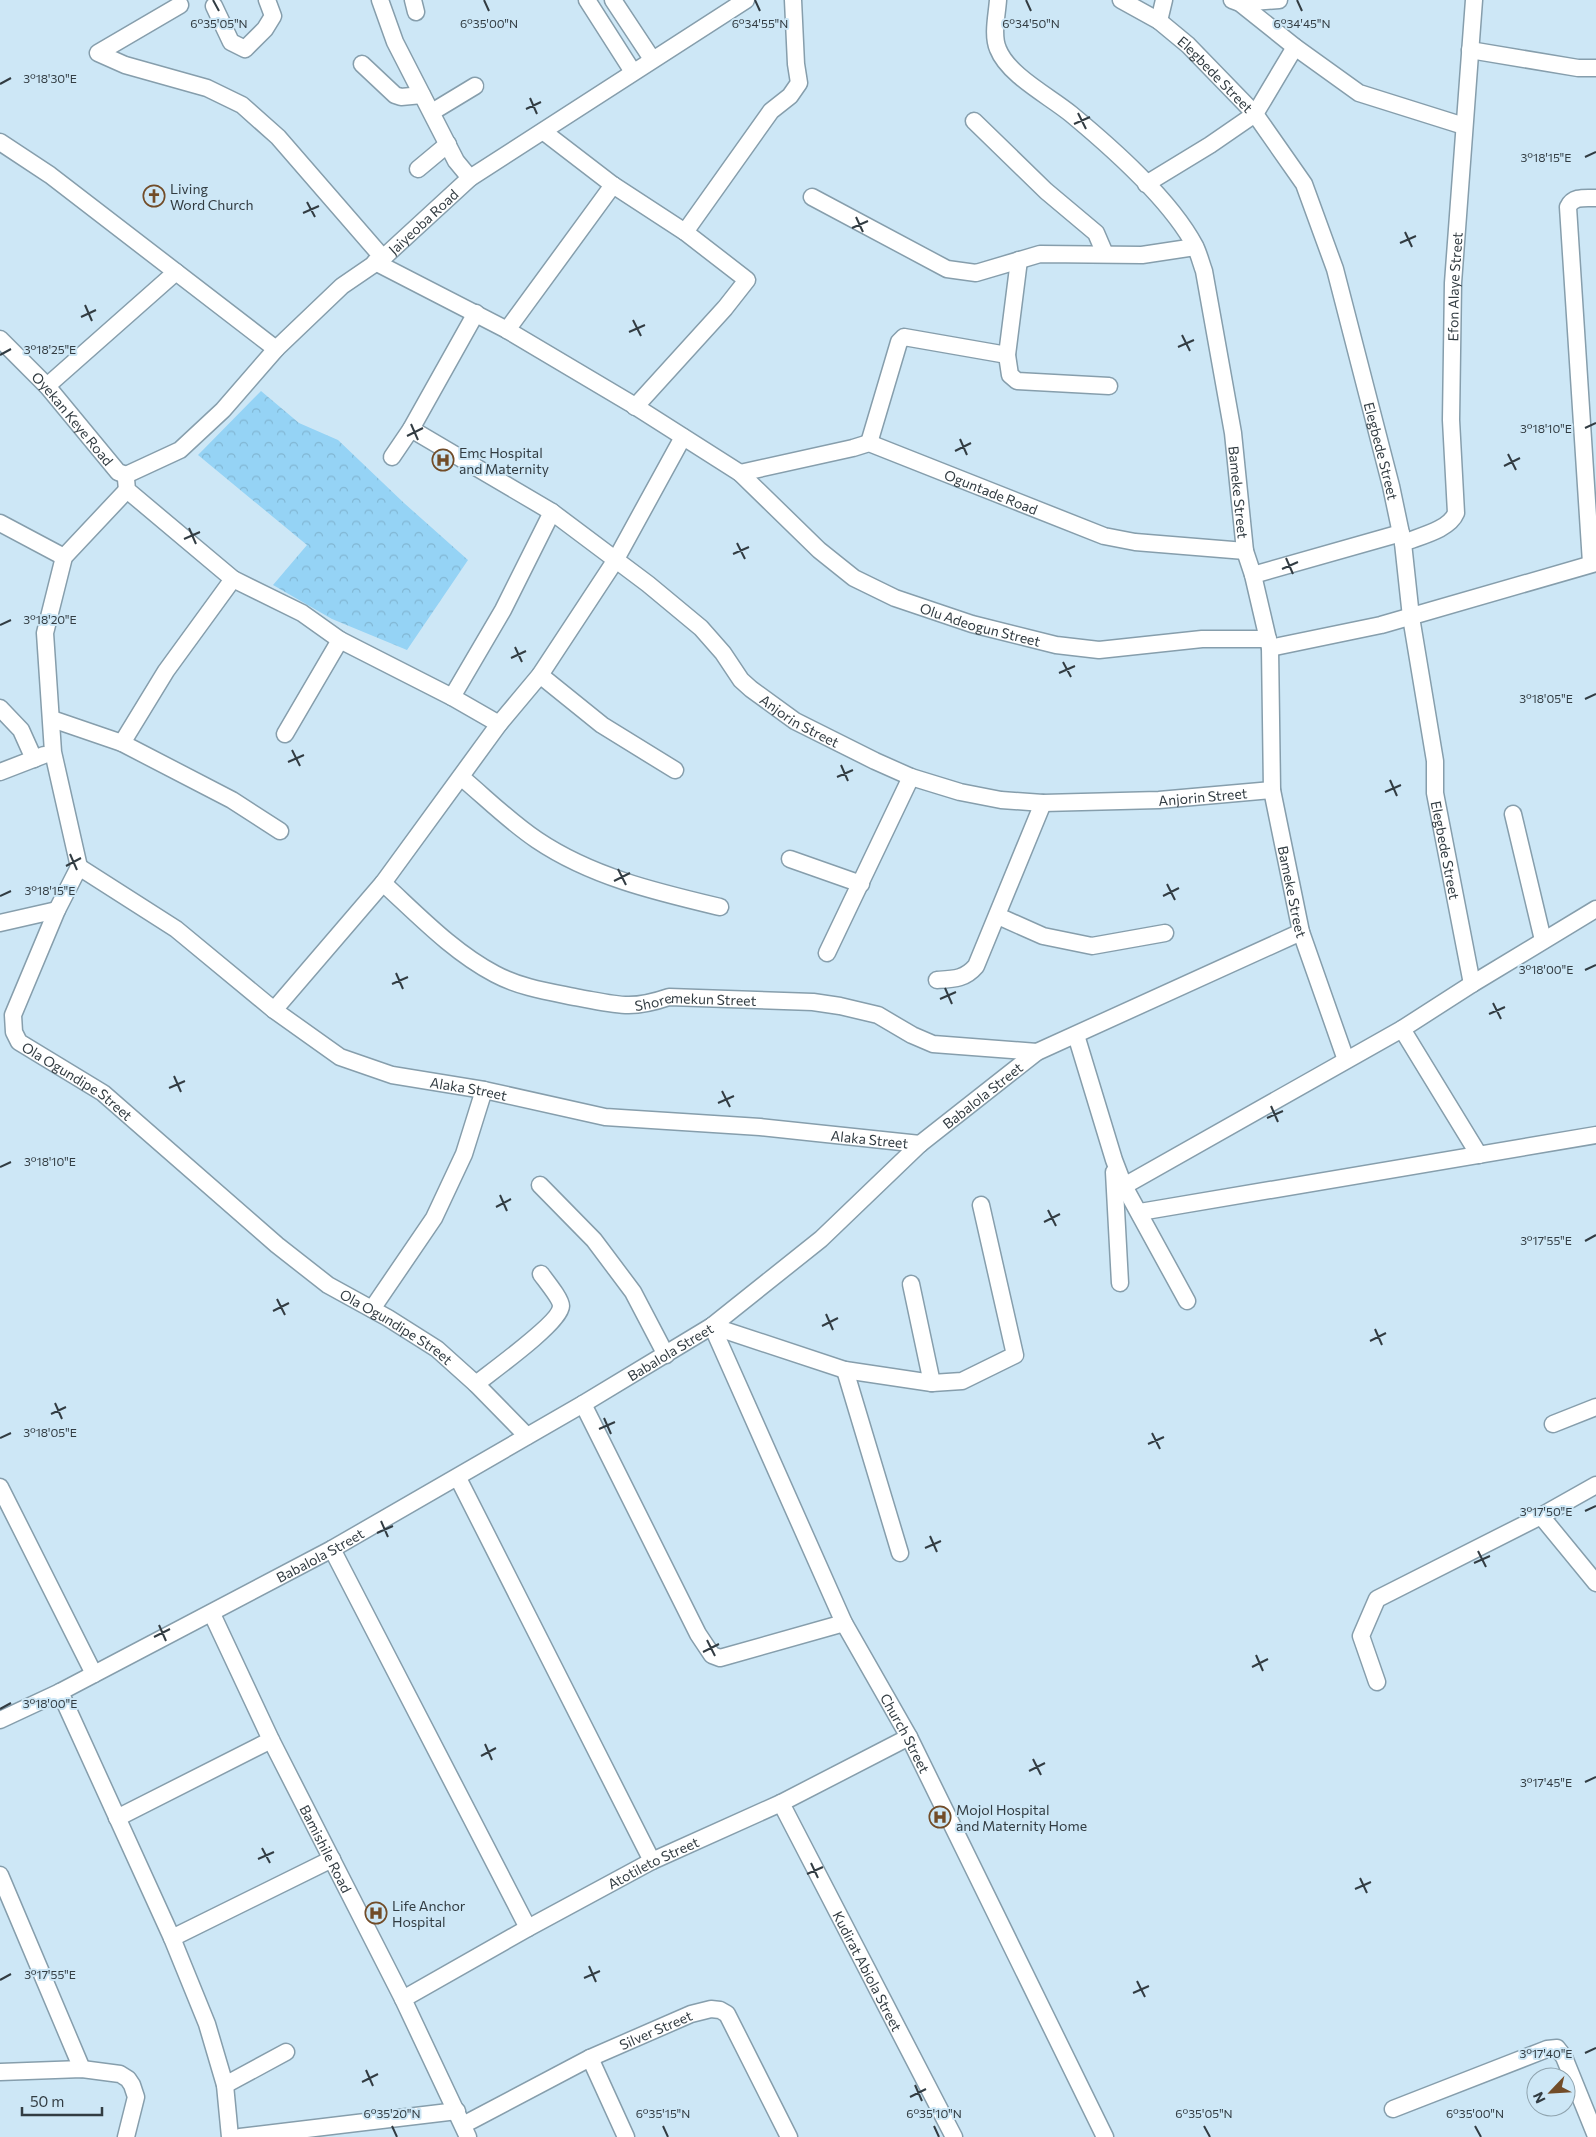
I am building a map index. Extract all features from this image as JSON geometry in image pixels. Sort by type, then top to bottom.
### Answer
[{"type":"street","points":[[214,6],[231,42],[245,49],[265,29],[273,16],[267,0]]},
{"type":"street","points":[[380,0],[395,42],[456,161],[470,178]]},
{"type":"street","points":[[586,0],[633,72]]},
{"type":"street","points":[[612,0],[652,59]]},
{"type":"street","name":"Jaiyeoba Road","points":[[126,482],[180,450],[223,410],[276,349],[342,286],[379,260],[470,178],[746,0]]},
{"type":"street","points":[[684,232],[771,111],[790,96],[799,84],[796,64],[793,0]]},
{"type":"street","name":"Bameke Street","points":[[998,0],[995,40],[1006,62],[1020,76],[1071,114],[1134,170],[1173,214],[1195,246],[1204,271],[1233,433],[1245,551],[1253,575],[1269,643],[1272,790],[1301,932],[1346,1060]]},
{"type":"street","name":"Elegbede Street","points":[[1121,0],[1159,21],[1188,45],[1255,114],[1304,184],[1335,269],[1391,486],[1402,538],[1411,617],[1435,761],[1435,792],[1472,984]]},
{"type":"street","points":[[1159,21],[1164,0]]},
{"type":"street","points":[[1236,1],[1279,0]]},
{"type":"street","name":"Efon Alaye Street","points":[[1253,575],[1402,538],[1446,525],[1453,520],[1456,513],[1451,420],[1453,283],[1474,0]]},
{"type":"street","points":[[1236,1],[1359,93],[1464,126]]},
{"type":"street","points":[[180,4],[98,53],[124,65],[207,88],[242,104],[278,137],[379,260]]},
{"type":"street","points":[[1146,184],[1210,145],[1255,114],[1295,47]]},
{"type":"street","points":[[1470,50],[1578,68],[1596,68]]},
{"type":"street","points":[[362,64],[395,95],[401,97],[422,95]]},
{"type":"street","points":[[432,112],[475,86]]},
{"type":"street","points":[[974,121],[1046,191],[1096,233],[1105,254]]},
{"type":"street","points":[[544,132],[613,185],[684,232],[746,280],[725,308],[635,407]]},
{"type":"street","points":[[0,142],[50,176],[276,349]]},
{"type":"street","points":[[418,168],[448,144]]},
{"type":"street","points":[[507,330],[569,248],[613,185]]},
{"type":"street","points":[[812,197],[947,269],[976,273],[1040,254],[1142,256],[1195,246]]},
{"type":"street","points":[[1594,564],[1590,427],[1568,207],[1570,202],[1575,199],[1596,198]]},
{"type":"street","name":"Olu Adeogun Street","points":[[379,260],[507,330],[740,473],[819,550],[854,578],[895,598],[972,624],[1056,645],[1098,650],[1202,639],[1269,643],[1411,617],[1594,564]]},
{"type":"street","points":[[1019,260],[1007,355],[1010,376],[1017,381],[1108,386]]},
{"type":"street","points":[[47,386],[176,272]]},
{"type":"street","points":[[392,456],[411,429],[476,313]]},
{"type":"street","points":[[740,473],[869,443],[899,342],[904,337],[1007,355]]},
{"type":"street","name":"Oyekan Keye Road","points":[[0,339],[47,386],[126,482],[233,579],[302,613],[340,640],[452,697],[499,724]]},
{"type":"street","name":"Anjorin Street","points":[[411,429],[552,512],[648,584],[701,628],[723,652],[742,680],[795,721],[875,762],[960,792],[1000,800],[1043,803],[1159,800],[1272,790]]},
{"type":"street","points":[[274,1010],[383,883],[499,724],[540,675],[615,561],[683,437]]},
{"type":"street","name":"Oguntade Road","points":[[869,443],[1104,536],[1135,542],[1245,551]]},
{"type":"street","points":[[79,868],[53,752],[45,634],[64,557],[126,482]]},
{"type":"street","points":[[452,697],[503,610],[552,512]]},
{"type":"street","points":[[0,523],[64,557]]},
{"type":"street","points":[[122,743],[166,671],[233,579]]},
{"type":"street","points":[[284,734],[340,640]]},
{"type":"street","points":[[540,675],[602,724],[674,770]]},
{"type":"street","points":[[0,708],[21,730],[34,759]]},
{"type":"street","points":[[52,719],[122,743],[232,800],[280,831]]},
{"type":"street","points":[[0,772],[53,752]]},
{"type":"street","points":[[827,953],[911,776]]},
{"type":"street","points":[[461,777],[536,840],[580,865],[673,896],[720,907]]},
{"type":"street","points":[[938,980],[956,979],[968,975],[976,966],[1043,803]]},
{"type":"street","points":[[1513,814],[1543,940]]},
{"type":"street","points":[[790,859],[861,884]]},
{"type":"street","name":"Ola Ogundipe Street","points":[[79,868],[57,910],[13,1015],[14,1032],[19,1042],[103,1093],[277,1245],[328,1285],[372,1309],[436,1349],[476,1384],[527,1436]]},
{"type":"street","name":"Alaka Street","points":[[79,868],[176,929],[274,1010],[340,1057],[392,1075],[484,1090],[605,1117],[760,1127],[920,1144]]},
{"type":"street","name":"Shoremekun Street","points":[[383,883],[447,941],[496,974],[536,989],[625,1007],[647,1005],[669,997],[813,1002],[878,1015],[912,1035],[933,1044],[1037,1052]]},
{"type":"street","points":[[1124,1186],[1402,1029],[1543,940],[1596,909]]},
{"type":"street","points":[[0,923],[57,910]]},
{"type":"street","points":[[998,916],[1042,936],[1092,946],[1164,933]]},
{"type":"street","name":"Babalola Street","points":[[0,1720],[60,1692],[212,1614],[332,1549],[458,1478],[712,1326],[821,1238],[920,1144],[1037,1052],[1301,932]]},
{"type":"street","points":[[1402,1029],[1479,1155]]},
{"type":"street","points":[[1076,1035],[1114,1160],[1124,1186],[1140,1212],[1187,1302]]},
{"type":"street","points":[[372,1309],[434,1218],[464,1154],[484,1090]]},
{"type":"street","points":[[1140,1212],[1596,1135]]},
{"type":"street","points":[[1114,1160],[1120,1283]]},
{"type":"street","points":[[540,1185],[594,1240],[633,1292],[666,1355]]},
{"type":"street","points":[[712,1326],[845,1370],[932,1383],[962,1381],[1014,1355],[981,1205]]},
{"type":"street","points":[[476,1384],[542,1332],[560,1312],[561,1304],[541,1274]]},
{"type":"street","points":[[911,1284],[932,1383]]},
{"type":"street","name":"Church Street","points":[[712,1326],[844,1623],[909,1736],[1105,2137]]},
{"type":"street","points":[[845,1370],[900,1553]]},
{"type":"street","points":[[583,1404],[698,1634],[712,1655],[720,1658],[844,1623]]},
{"type":"street","points":[[1553,1424],[1596,1407]]},
{"type":"street","points":[[458,1478],[652,1861]]},
{"type":"street","points":[[1377,1682],[1361,1636],[1377,1598],[1541,1516],[1596,1485]]},
{"type":"street","points":[[0,1487],[94,1674]]},
{"type":"street","points":[[1541,1516],[1596,1583]]},
{"type":"street","points":[[332,1549],[528,1928]]},
{"type":"street","name":"Bamishile Road","points":[[212,1614],[271,1740],[403,1999],[463,2124]]},
{"type":"street","points":[[60,1692],[172,1938],[207,2024],[225,2085],[230,2137]]},
{"type":"street","name":"Atotileto Street","points":[[403,1999],[528,1928],[652,1861],[781,1803],[909,1736]]},
{"type":"street","points":[[117,1818],[271,1740]]},
{"type":"street","name":"Kudirat Abiola Street","points":[[781,1803],[954,2137]]},
{"type":"street","points":[[172,1938],[332,1859]]},
{"type":"street","points":[[0,1875],[82,2069]]},
{"type":"street","name":"Silver Street","points":[[463,2124],[590,2058],[691,2014],[711,2009],[720,2010],[727,2014],[789,2137]]},
{"type":"street","points":[[1393,2109],[1547,2049],[1557,2048],[1564,2057],[1596,2136]]},
{"type":"street","points":[[225,2085],[286,2052]]},
{"type":"street","points":[[590,2058],[626,2137]]},
{"type":"street","points":[[1,2075],[82,2069],[120,2074],[132,2085],[136,2097],[126,2137]]},
{"type":"street","points":[[240,2137],[463,2124]]},
{"type":"green space","points":[[261,391],[299,423],[338,440],[404,503],[468,560],[407,650],[332,619],[273,585],[307,545],[198,455]]},
{"type":"place","name":"Living Word Church","points":[[154,196]]},
{"type":"place","name":"Emc Hospital and Maternity","points":[[443,460]]},
{"type":"place","name":"Mojol Hospital and Maternity Home","points":[[940,1817]]},
{"type":"place","name":"Life Anchor Hospital","points":[[376,1913]]}]
